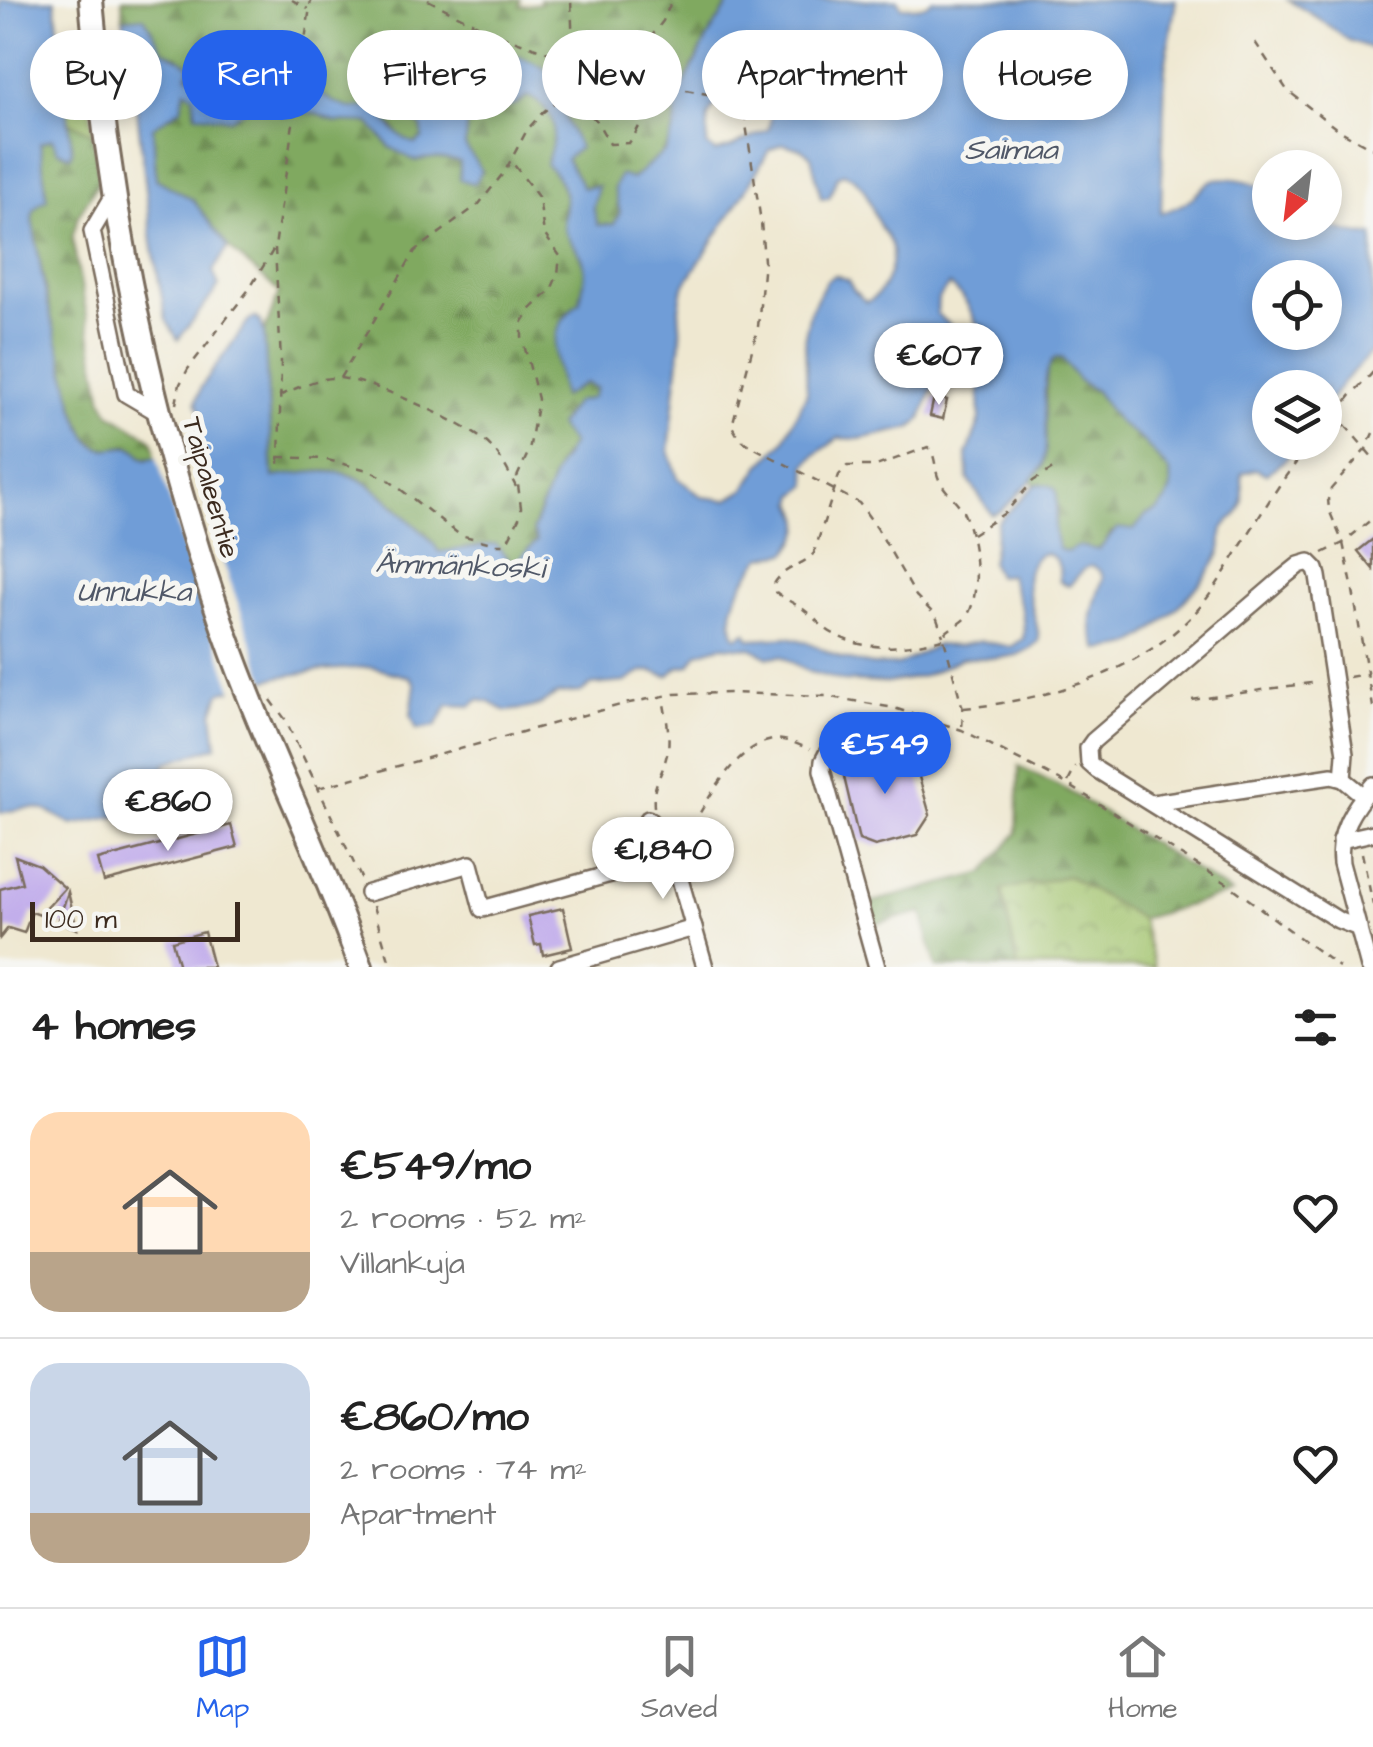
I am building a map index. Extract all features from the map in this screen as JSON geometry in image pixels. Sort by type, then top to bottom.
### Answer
[{"type":"highway","name":"Taipaleentie","points":[[91,0],[114,194],[189,522],[225,632],[256,692],[361,967]]},
{"type":"street","points":[[1343,780],[1346,754],[1318,576],[1309,562],[1284,577],[1090,744],[1088,752],[1091,766],[1338,920],[1359,928]]},
{"type":"street","points":[[829,749],[822,770],[876,967]]},
{"type":"street","points":[[1153,803],[1332,776],[1368,790],[1348,819],[1341,840],[1341,863],[1369,967]]},
{"type":"street","points":[[652,824],[666,838],[705,967]]},
{"type":"street","points":[[1341,840],[1366,834]]},
{"type":"street","points":[[368,893],[470,864],[482,908],[673,857]]},
{"type":"street","points":[[559,967],[694,928]]},
{"type":"path","points":[[292,0],[310,10]]},
{"type":"path","points":[[280,468],[276,247],[311,0]]},
{"type":"path","points":[[428,0],[491,32],[542,51]]},
{"type":"path","points":[[571,0],[572,30]]},
{"type":"path","points":[[656,30],[672,0]]},
{"type":"path","points":[[1256,42],[1286,90],[1337,129],[1373,149]]},
{"type":"path","points":[[682,88],[729,98],[745,118],[761,222],[764,260],[758,327],[732,426],[738,438],[748,445],[859,503],[916,596],[936,616],[963,708],[962,730]]},
{"type":"path","points":[[340,378],[416,251],[479,204],[498,182],[524,133],[542,113]]},
{"type":"path","points":[[596,120],[610,144],[629,143],[642,120]]},
{"type":"path","points":[[279,457],[323,459],[376,473],[460,536],[502,545],[507,542],[518,522],[521,508],[517,477],[529,451],[538,399],[522,338],[522,323],[551,290],[560,256],[544,234],[540,198],[511,160]]},
{"type":"path","points":[[167,420],[188,369],[276,247]]},
{"type":"path","points":[[1373,372],[1342,408],[1341,416],[1373,458]]},
{"type":"path","points":[[279,396],[340,378],[391,394],[471,432],[497,454],[518,490]]},
{"type":"path","points":[[1373,433],[1366,448],[1331,488],[1328,499],[1343,543],[1373,706]]},
{"type":"path","points":[[928,447],[934,455],[938,478],[960,507],[971,535],[975,569],[970,610],[948,629],[943,639],[897,647],[845,639],[776,592],[774,584],[781,574],[814,552],[841,471],[848,466],[880,465],[928,447]]},
{"type":"path","points":[[963,708],[1009,704],[1082,684],[1150,650],[1193,615],[1300,460]]},
{"type":"path","points":[[971,535],[1005,513],[1033,482],[1056,468]]},
{"type":"path","points":[[1309,562],[1343,543],[1373,518]]},
{"type":"path","points":[[1192,700],[1368,674]]},
{"type":"path","points":[[256,692],[285,719],[368,893],[391,967]]},
{"type":"path","points":[[318,788],[663,696],[731,692],[826,696],[894,708],[962,730],[1067,784],[1228,884],[1339,967]]},
{"type":"path","points":[[652,824],[653,791],[667,757],[663,696]]},
{"type":"path","points":[[673,857],[723,776],[740,757],[774,739],[829,749]]},
{"type":"path","points":[[1366,834],[1363,862],[1373,905]]},
{"type":"green space","points":[[122,0],[520,0],[520,6],[541,3],[540,0],[722,0],[728,6],[713,30],[702,30],[702,48],[682,91],[682,30],[542,30],[542,88],[522,84],[522,30],[347,30],[347,108],[327,99],[327,30],[182,30],[182,61],[163,50],[162,30],[151,30],[144,17],[123,19]]},
{"type":"green space","points":[[527,96],[542,105],[542,120],[552,120],[554,133],[547,164],[557,175],[565,196],[563,218],[585,265],[580,302],[566,313],[563,396],[586,383],[597,387],[572,444],[557,467],[533,529],[537,540],[512,566],[496,545],[439,552],[374,488],[348,474],[317,472],[273,478],[264,333],[279,292],[228,247],[193,200],[156,179],[153,127],[182,104],[182,120],[327,118],[370,123],[390,147],[461,162],[482,171],[465,146],[467,120],[522,120],[522,99]]},
{"type":"green space","points":[[92,120],[93,134],[68,121]]},
{"type":"green space","points":[[380,120],[413,120],[421,126],[423,138],[415,144],[401,138],[393,126]]},
{"type":"green space","points":[[567,120],[676,120],[671,139],[659,157],[614,188],[620,212],[614,224],[598,225],[593,207],[598,186],[583,188],[566,158]]},
{"type":"green space","points":[[68,121],[93,134],[99,181],[78,216],[72,238],[103,400],[110,413],[152,439],[157,456],[145,457],[129,445],[106,448],[93,443],[74,405],[65,374],[32,219],[36,206],[47,198],[40,143],[52,139],[72,150]]},
{"type":"green space","points":[[1062,357],[1078,380],[1095,391],[1118,421],[1144,442],[1170,472],[1171,488],[1157,511],[1146,515],[1134,531],[1111,532],[1098,549],[1059,549],[1053,535],[1058,508],[1041,483],[1035,485],[1031,478],[1043,467],[1047,364]]},
{"type":"green space","points":[[1019,766],[1067,790],[1231,893],[1141,919],[1068,876],[1002,891],[1018,967],[936,967],[922,912],[875,924],[868,903],[984,873],[1017,833]]},
{"type":"green space","points":[[1068,876],[1141,919],[1155,967],[1018,967],[1002,890]]},
{"type":"water","points":[[0,0],[55,0],[58,30],[30,30],[30,120],[69,120],[72,150],[71,156],[58,151],[52,139],[40,143],[47,199],[36,206],[32,219],[71,394],[89,439],[102,448],[130,447],[148,459],[196,446],[201,416],[196,402],[201,387],[255,317],[264,333],[273,477],[317,472],[348,475],[389,501],[439,552],[496,544],[512,565],[537,541],[533,530],[557,467],[572,444],[558,426],[575,402],[592,398],[596,388],[585,383],[562,397],[555,345],[561,323],[580,302],[584,267],[564,229],[563,188],[546,164],[554,134],[552,120],[566,120],[579,148],[566,159],[583,188],[598,186],[593,207],[598,225],[614,224],[620,212],[614,188],[620,175],[632,179],[665,151],[675,120],[682,120],[682,88],[702,49],[702,120],[708,120],[707,145],[715,152],[769,129],[770,120],[943,120],[943,30],[712,30],[728,6],[722,0],[897,0],[902,7],[910,7],[932,0],[1176,0],[1165,68],[1161,213],[1191,199],[1212,180],[1229,178],[1252,183],[1252,240],[1342,240],[1342,230],[1373,235],[1373,350],[1342,383],[1342,370],[1252,370],[1252,460],[1285,460],[1266,474],[1256,469],[1242,473],[1242,504],[1224,527],[1221,550],[1207,575],[1154,629],[1130,645],[1099,650],[1092,631],[1092,614],[1103,577],[1098,570],[1089,566],[1069,586],[1060,582],[1055,560],[1043,554],[1030,567],[1028,577],[1039,641],[1017,655],[962,658],[924,676],[888,683],[843,681],[810,672],[781,656],[721,646],[698,653],[690,665],[678,667],[668,676],[642,672],[625,682],[557,694],[541,705],[524,709],[506,711],[478,700],[471,706],[448,705],[436,726],[417,729],[411,715],[415,684],[410,677],[371,667],[323,670],[220,693],[213,713],[217,746],[166,763],[161,776],[161,808],[72,825],[38,808],[0,813]],"holes":[[[783,144],[811,156],[821,198],[829,198],[837,177],[843,173],[858,182],[890,243],[891,264],[883,287],[866,302],[848,280],[835,275],[826,281],[810,312],[805,336],[807,393],[783,442],[745,489],[727,500],[702,497],[678,478],[669,451],[683,287],[769,150]],[[949,285],[966,302],[976,323],[994,337],[983,368],[980,420],[967,455],[968,479],[992,515],[1001,511],[1043,465],[1046,378],[1055,358],[1062,358],[1078,380],[1095,391],[1118,422],[1144,442],[1170,472],[1171,488],[1166,501],[1157,511],[1146,515],[1134,530],[1117,528],[1099,550],[1078,546],[1067,552],[1059,549],[1056,540],[1056,490],[1046,484],[1035,485],[998,522],[991,563],[997,576],[1009,575],[1022,615],[1023,639],[1011,647],[982,641],[937,645],[898,665],[872,665],[841,658],[788,637],[750,639],[746,632],[738,637],[734,634],[732,613],[743,584],[762,557],[787,553],[799,535],[801,523],[794,503],[796,495],[808,485],[806,465],[839,438],[859,439],[911,428],[921,419],[949,362],[956,330],[937,314],[938,299]]]},
{"type":"water","points":[[1288,0],[1373,0],[1373,49],[1348,40]]},
{"type":"water","points":[[144,17],[151,30],[125,30],[123,19]]},
{"type":"water","points":[[163,50],[182,61],[182,104],[181,108],[153,127],[156,179],[193,200],[228,247],[213,271],[219,286],[178,340],[166,320],[152,243],[138,120],[162,120]]},
{"type":"water","points":[[522,58],[541,67],[542,106],[528,96],[522,100]]},
{"type":"water","points":[[327,98],[347,107],[347,120],[386,120],[415,144],[423,138],[421,126],[413,120],[467,120],[465,146],[482,171],[474,184],[460,179],[460,162],[438,158],[415,161],[390,147],[370,123],[327,118]]},
{"type":"pier","points":[[189,443],[223,561],[267,685],[234,694],[189,566],[155,451]]},
{"type":"building","points":[[934,397],[947,400],[943,419],[930,416]]},
{"type":"building","points":[[1373,539],[1373,569],[1358,551]]},
{"type":"building","points":[[857,733],[865,761],[895,754],[915,763],[930,815],[917,835],[875,846],[859,840],[844,777],[855,763],[847,736]]},
{"type":"building","points":[[231,825],[237,847],[104,882],[98,860]]},
{"type":"building","points":[[15,856],[39,865],[65,888],[40,915],[32,912],[24,933],[8,928],[0,938],[0,889],[22,883]]},
{"type":"building","points":[[68,892],[77,929],[58,922]]},
{"type":"building","points":[[563,908],[572,948],[543,955],[541,944],[535,945],[528,916]]},
{"type":"building","points":[[204,932],[213,967],[179,967],[172,941]]},
{"type":"water label","name":"Saimaa","points":[[1011,149]]},
{"type":"water label","name":"Ämmänkoski","points":[[460,565]]},
{"type":"water label","name":"Unnukka","points":[[134,591]]}]
